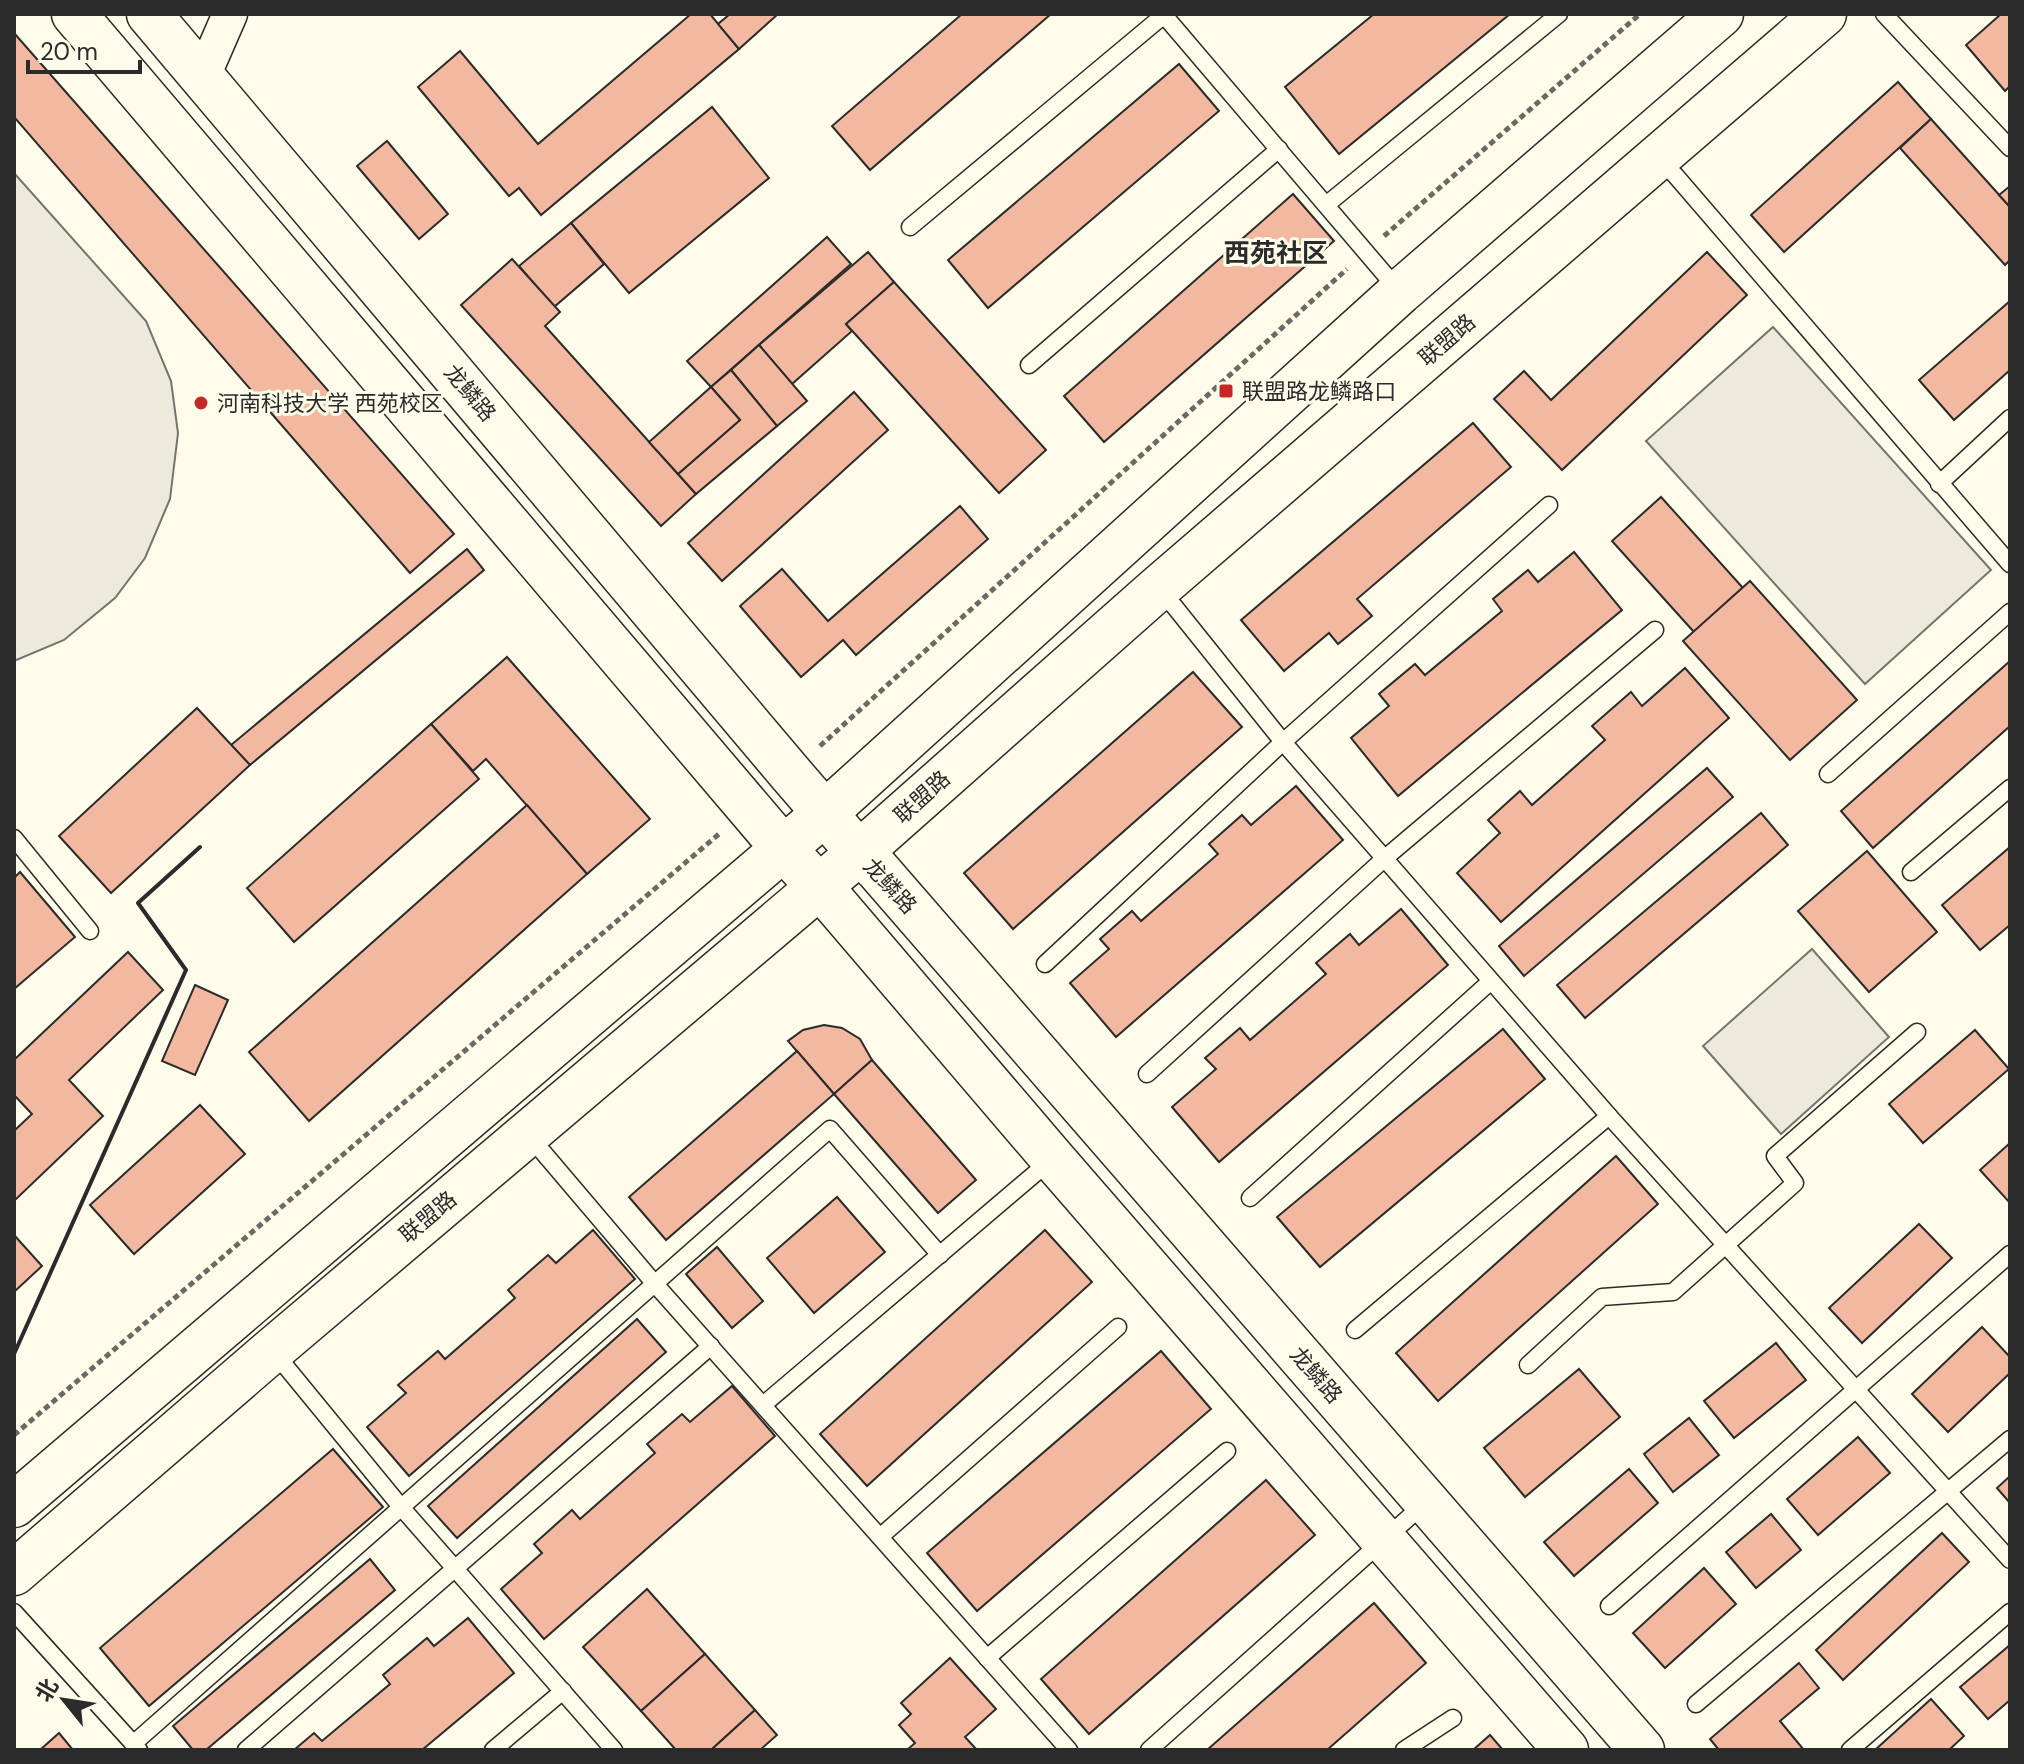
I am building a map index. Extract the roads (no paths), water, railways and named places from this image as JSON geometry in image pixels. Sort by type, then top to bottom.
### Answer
[{"type":"main road","points":[[74,14],[783,848],[847,917],[1566,1750]]},
{"type":"main road","name":"龙鳞路","points":[[149,14],[790,773],[859,853],[877,869],[1642,1750]]},
{"type":"main road","points":[[14,1505],[825,813],[1400,292],[1721,14]]},
{"type":"main road","name":"联盟路","points":[[14,1573],[524,1135],[859,853],[1156,590],[1824,14]]},
{"type":"street","points":[[203,76],[230,14]]},
{"type":"lane","points":[[910,227],[1163,14],[1400,292]]},
{"type":"lane","points":[[1326,205],[1559,14]]},
{"type":"lane","points":[[1884,14],[2010,148]]},
{"type":"lane","points":[[1029,365],[1279,149]]},
{"type":"lane","points":[[1657,158],[1675,175],[2010,564]]},
{"type":"lane","points":[[1939,484],[2010,418]]},
{"type":"lane","points":[[1045,964],[1283,742],[1549,505]]},
{"type":"lane","points":[[1156,590],[1174,606],[1283,742],[1609,1116],[2010,1560]]},
{"type":"lane","points":[[1828,774],[2010,612]]},
{"type":"lane","points":[[1147,1074],[1385,858],[1655,630]]},
{"type":"lane","points":[[1911,872],[2010,788]]},
{"type":"lane","points":[[14,838],[90,931]]},
{"type":"lane","points":[[1250,1198],[1491,981]]},
{"type":"lane","points":[[1528,1365],[1602,1297],[1673,1292],[1795,1183],[1775,1156],[1917,1032]]},
{"type":"lane","points":[[1355,1330],[1609,1116]]},
{"type":"lane","points":[[14,1612],[136,1747],[401,1507],[830,1129],[940,1255]]},
{"type":"lane","points":[[524,1135],[542,1151],[655,1284],[1067,1750]]},
{"type":"lane","points":[[763,1405],[1053,1159]]},
{"type":"lane","points":[[1609,1606],[2010,1254]]},
{"type":"lane","points":[[880,1537],[1118,1327]]},
{"type":"lane","points":[[246,1750],[711,1346]]},
{"type":"lane","points":[[270,1352],[614,1750]]},
{"type":"lane","points":[[1696,1704],[2010,1439]]},
{"type":"lane","points":[[987,1658],[1227,1451]]},
{"type":"lane","points":[[1149,1750],[1426,1501]]},
{"type":"lane","points":[[1850,1750],[2010,1612]]},
{"type":"lane","points":[[493,1750],[563,1691]]},
{"type":"lane","points":[[1404,1750],[1453,1718]]},
{"type":"place","name":"联盟路龙鳞路口","points":[[1226,391]]},
{"type":"place","name":"河南科技大学 西苑校区","points":[[201,403]]},
{"type":"district","name":"西苑社区","points":[[1276,253]]}]
